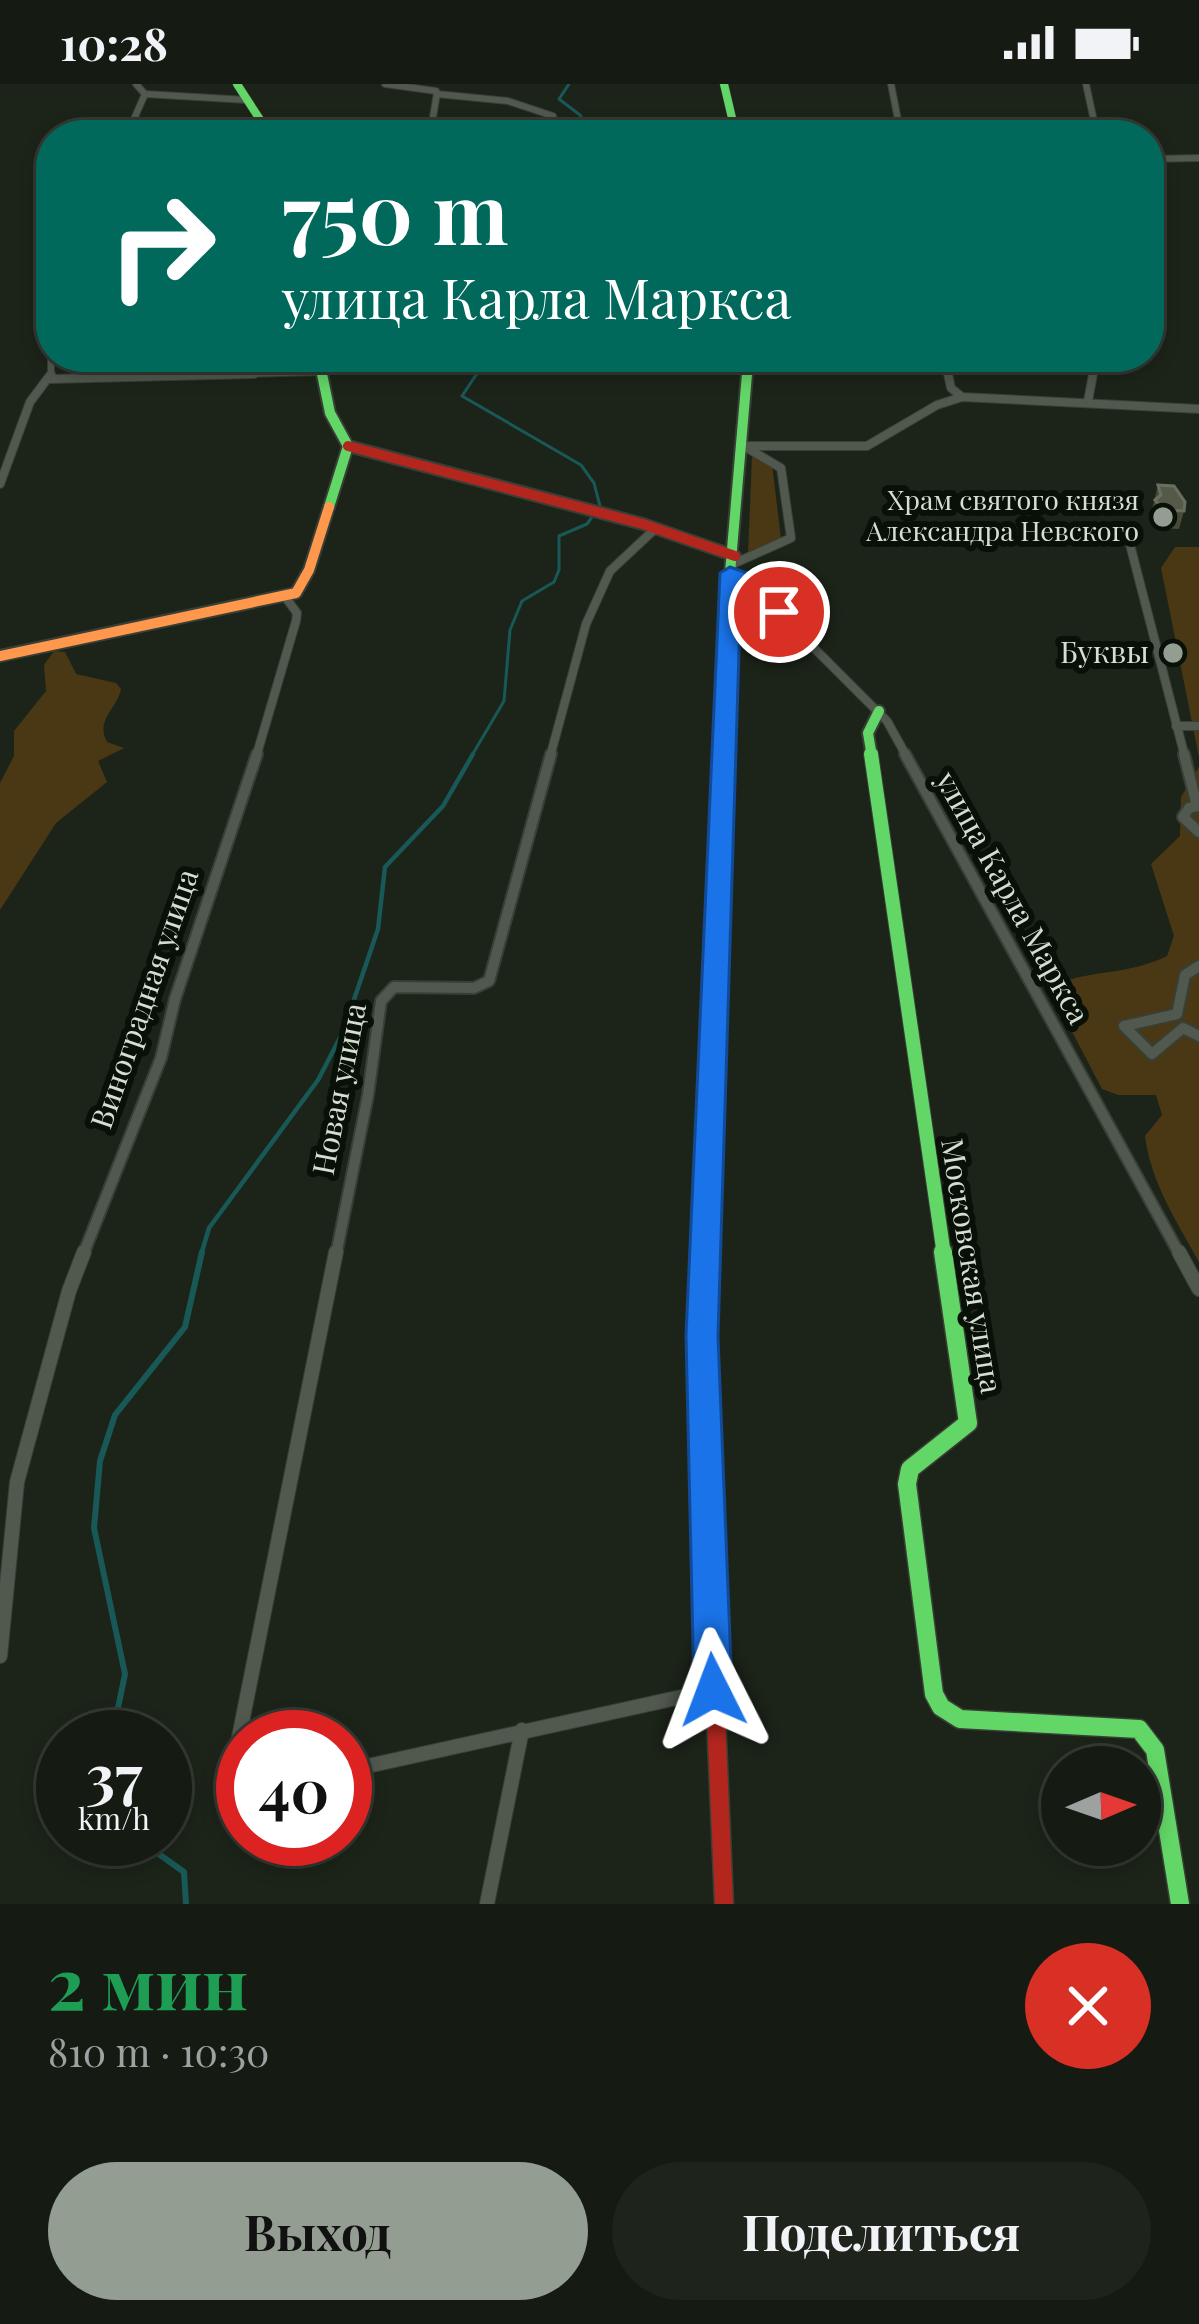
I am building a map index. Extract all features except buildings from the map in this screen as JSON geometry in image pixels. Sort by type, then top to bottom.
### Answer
[{"type":"street","points":[[136,84],[146,94],[247,100]]},
{"type":"street","points":[[237,84],[260,120]]},
{"type":"street","points":[[385,84],[508,101],[553,116]]},
{"type":"street","points":[[724,84],[732,120]]},
{"type":"street","points":[[891,84],[898,120]]},
{"type":"street","points":[[1086,84],[1094,120]]},
{"type":"street","points":[[432,120],[437,90]]},
{"type":"street","points":[[132,120],[146,94]]},
{"type":"street","points":[[1164,159],[1199,158]]},
{"type":"street","points":[[0,484],[30,402],[51,379],[51,372]]},
{"type":"street","points":[[51,379],[176,372]]},
{"type":"street","points":[[0,656],[296,593],[309,570],[348,446],[330,413],[321,372]]},
{"type":"street","points":[[724,1904],[701,1353],[733,564],[747,372]]},
{"type":"street","points":[[947,372],[951,388],[962,398]]},
{"type":"street","points":[[1088,401],[1093,372]]},
{"type":"street","points":[[744,446],[867,446],[937,405],[962,398],[1199,410]]},
{"type":"street","points":[[348,446],[656,528],[733,564],[791,538],[781,468],[744,446]]},
{"type":"street","name":"Новая улица","points":[[244,1710],[368,1095],[381,1001],[394,987],[474,988],[489,981],[586,624],[603,580],[656,528]]},
{"type":"street","points":[[1127,532],[1162,690],[1177,726],[1198,806],[1189,808],[1183,818],[1199,832]]},
{"type":"street","name":"улица Карла Маркса","points":[[733,564],[879,711],[1121,1139],[1199,1289]]},
{"type":"street","name":"Виноградная улица","points":[[0,1656],[17,1481],[39,1394],[69,1291],[161,1058],[175,998],[264,734],[296,621],[297,613],[286,598]]},
{"type":"street","name":"Московская улица","points":[[879,711],[868,734],[968,1423],[910,1468],[907,1484],[934,1694],[940,1707],[960,1719],[1138,1729],[1149,1737],[1180,1904]]},
{"type":"street","points":[[1177,726],[1199,726]]},
{"type":"street","points":[[1199,966],[1184,975],[1177,1014],[1124,1026],[1152,1054],[1178,1030],[1189,1029],[1199,1036]]},
{"type":"street","points":[[372,1765],[713,1690]]},
{"type":"street","points":[[487,1904],[523,1730]]},
{"type":"shaded area","points":[[752,457],[772,464],[781,539],[748,555]]},
{"type":"shaded area","points":[[1175,547],[1199,547],[1199,757],[1161,568]]},
{"type":"shaded area","points":[[54,651],[65,652],[76,674],[116,683],[121,689],[105,721],[104,734],[107,742],[124,748],[98,761],[107,782],[56,823],[0,910],[0,783],[14,756],[14,731],[46,691],[44,665]]},
{"type":"shaded area","points":[[1199,767],[1199,1262],[1166,1202],[1148,1153],[1145,1136],[1162,1115],[1156,1095],[1118,1095],[1102,1089],[1054,997],[1055,985],[1167,956],[1174,936],[1151,864],[1180,836],[1181,797]]},
{"type":"waterway","points":[[569,84],[559,99],[583,120]]},
{"type":"waterway","points":[[471,757],[504,701],[510,630],[522,601],[554,582],[559,570],[559,536],[587,524],[600,506],[594,483],[581,465],[462,396],[478,372]]},
{"type":"waterway","points":[[201,1255],[209,1228],[318,1080],[343,1032],[378,929],[385,867],[443,806],[473,754]]},
{"type":"waterway","points":[[118,1710],[125,1674],[94,1528],[100,1461],[115,1415],[185,1327],[202,1252]]},
{"type":"waterway","points":[[176,1866],[184,1872],[186,1904]]},
{"type":"traffic: fast","points":[[237,84],[260,120]]},
{"type":"traffic: fast","points":[[724,84],[732,120]]},
{"type":"traffic: fast","points":[[321,372],[330,413],[348,446],[329,507]]},
{"type":"traffic: fast","points":[[708,1529],[701,1375],[727,608],[747,372]]},
{"type":"traffic: fast","points":[[879,711],[868,733],[968,1423],[910,1469],[907,1484],[934,1694],[941,1707],[960,1719],[1139,1729],[1155,1750],[1180,1904]]},
{"type":"traffic: slow","points":[[0,656],[296,593],[309,570],[329,507]]},
{"type":"traffic: jam","points":[[348,446],[643,524],[735,556]]},
{"type":"traffic: jam","points":[[708,1529],[724,1904]]},
{"type":"place","name":"Храм святого князя Александра Невского","points":[[1163,517]]},
{"type":"place","name":"Буквы","points":[[1173,653]]},
{"type":"route","points":[[713,1690],[701,1375],[730,573],[746,579],[779,612]]}]
